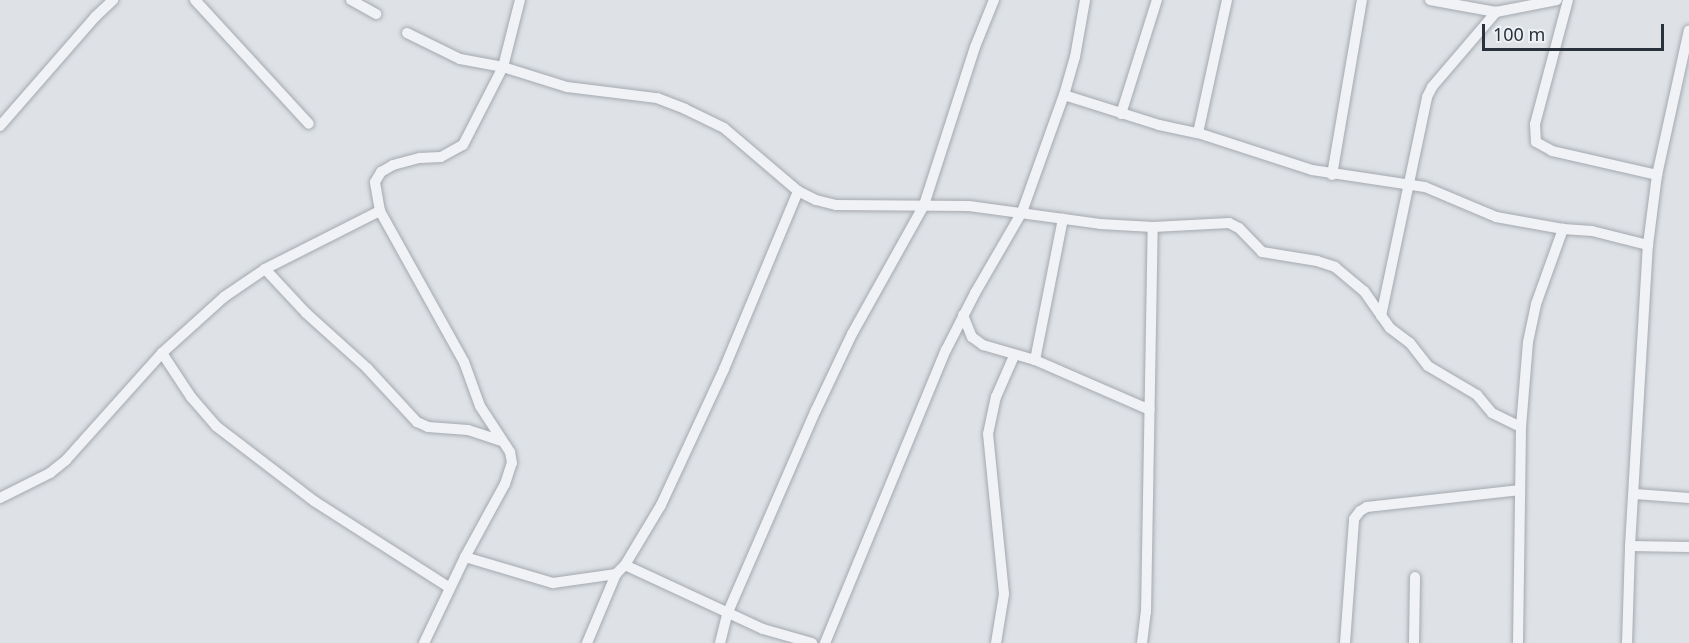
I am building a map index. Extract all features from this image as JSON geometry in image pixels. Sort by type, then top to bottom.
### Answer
[{"type":"street","points":[[0,126],[94,17],[113,0]]},
{"type":"street","points":[[195,0],[309,124]]},
{"type":"street","points":[[351,0],[376,14]]},
{"type":"street","points":[[424,643],[465,557],[510,473],[510,452],[485,417],[464,362],[380,212],[375,182],[381,172],[405,162],[441,157],[463,145],[503,67],[520,0]]},
{"type":"street","points":[[720,643],[728,612],[852,334],[924,205],[975,47],[994,0]]},
{"type":"street","points":[[825,643],[916,421],[963,315],[1022,212],[1064,95],[1075,57],[1085,0]]},
{"type":"street","points":[[1121,114],[1157,0]]},
{"type":"street","points":[[1198,133],[1227,0]]},
{"type":"street","points":[[1332,175],[1362,0]]},
{"type":"street","points":[[1430,0],[1496,12],[1557,0]]},
{"type":"street","points":[[1568,0],[1535,124],[1536,142],[1552,151],[1657,175]]},
{"type":"street","points":[[1382,316],[1423,106],[1431,87],[1496,12]]},
{"type":"street","points":[[1627,643],[1630,546],[1635,494],[1648,245],[1657,175],[1689,30]]},
{"type":"street","points":[[406,33],[449,55],[503,67],[567,87],[657,98],[685,109],[724,128],[798,190],[816,200],[836,205],[969,206],[1101,224],[1154,227],[1229,223],[1239,228],[1262,252],[1317,261],[1335,267],[1364,291],[1390,328],[1410,343],[1428,366],[1477,395],[1492,413],[1521,427]]},
{"type":"street","points":[[1064,95],[1121,114],[1198,133],[1332,175],[1407,184],[1440,192],[1496,217],[1563,230],[1593,231],[1648,245]]},
{"type":"street","points":[[586,643],[616,574],[625,565],[671,484],[752,305],[798,190]]},
{"type":"street","points":[[0,498],[50,473],[66,460],[162,353],[224,297],[265,269],[380,212]]},
{"type":"street","points":[[1035,360],[1064,219]]},
{"type":"street","points":[[1142,643],[1146,612],[1154,227]]},
{"type":"street","points":[[1518,643],[1521,427],[1528,342],[1536,304],[1563,230]]},
{"type":"street","points":[[265,269],[306,313],[367,368],[417,422],[428,427],[468,430],[502,441]]},
{"type":"street","points":[[963,315],[976,341],[1014,356],[1035,360],[1150,410]]},
{"type":"street","points":[[162,353],[190,397],[216,426],[314,501],[450,588]]},
{"type":"street","points":[[996,643],[1004,594],[987,449],[996,397],[1014,356]]},
{"type":"street","points":[[1345,643],[1354,519],[1360,511],[1367,507],[1520,490]]},
{"type":"street","points":[[1635,494],[1689,498]]},
{"type":"street","points":[[1630,546],[1689,547]]},
{"type":"street","points":[[465,557],[553,583],[616,574]]},
{"type":"street","points":[[625,565],[763,629],[812,643]]},
{"type":"street","points":[[1414,643],[1415,577]]}]
